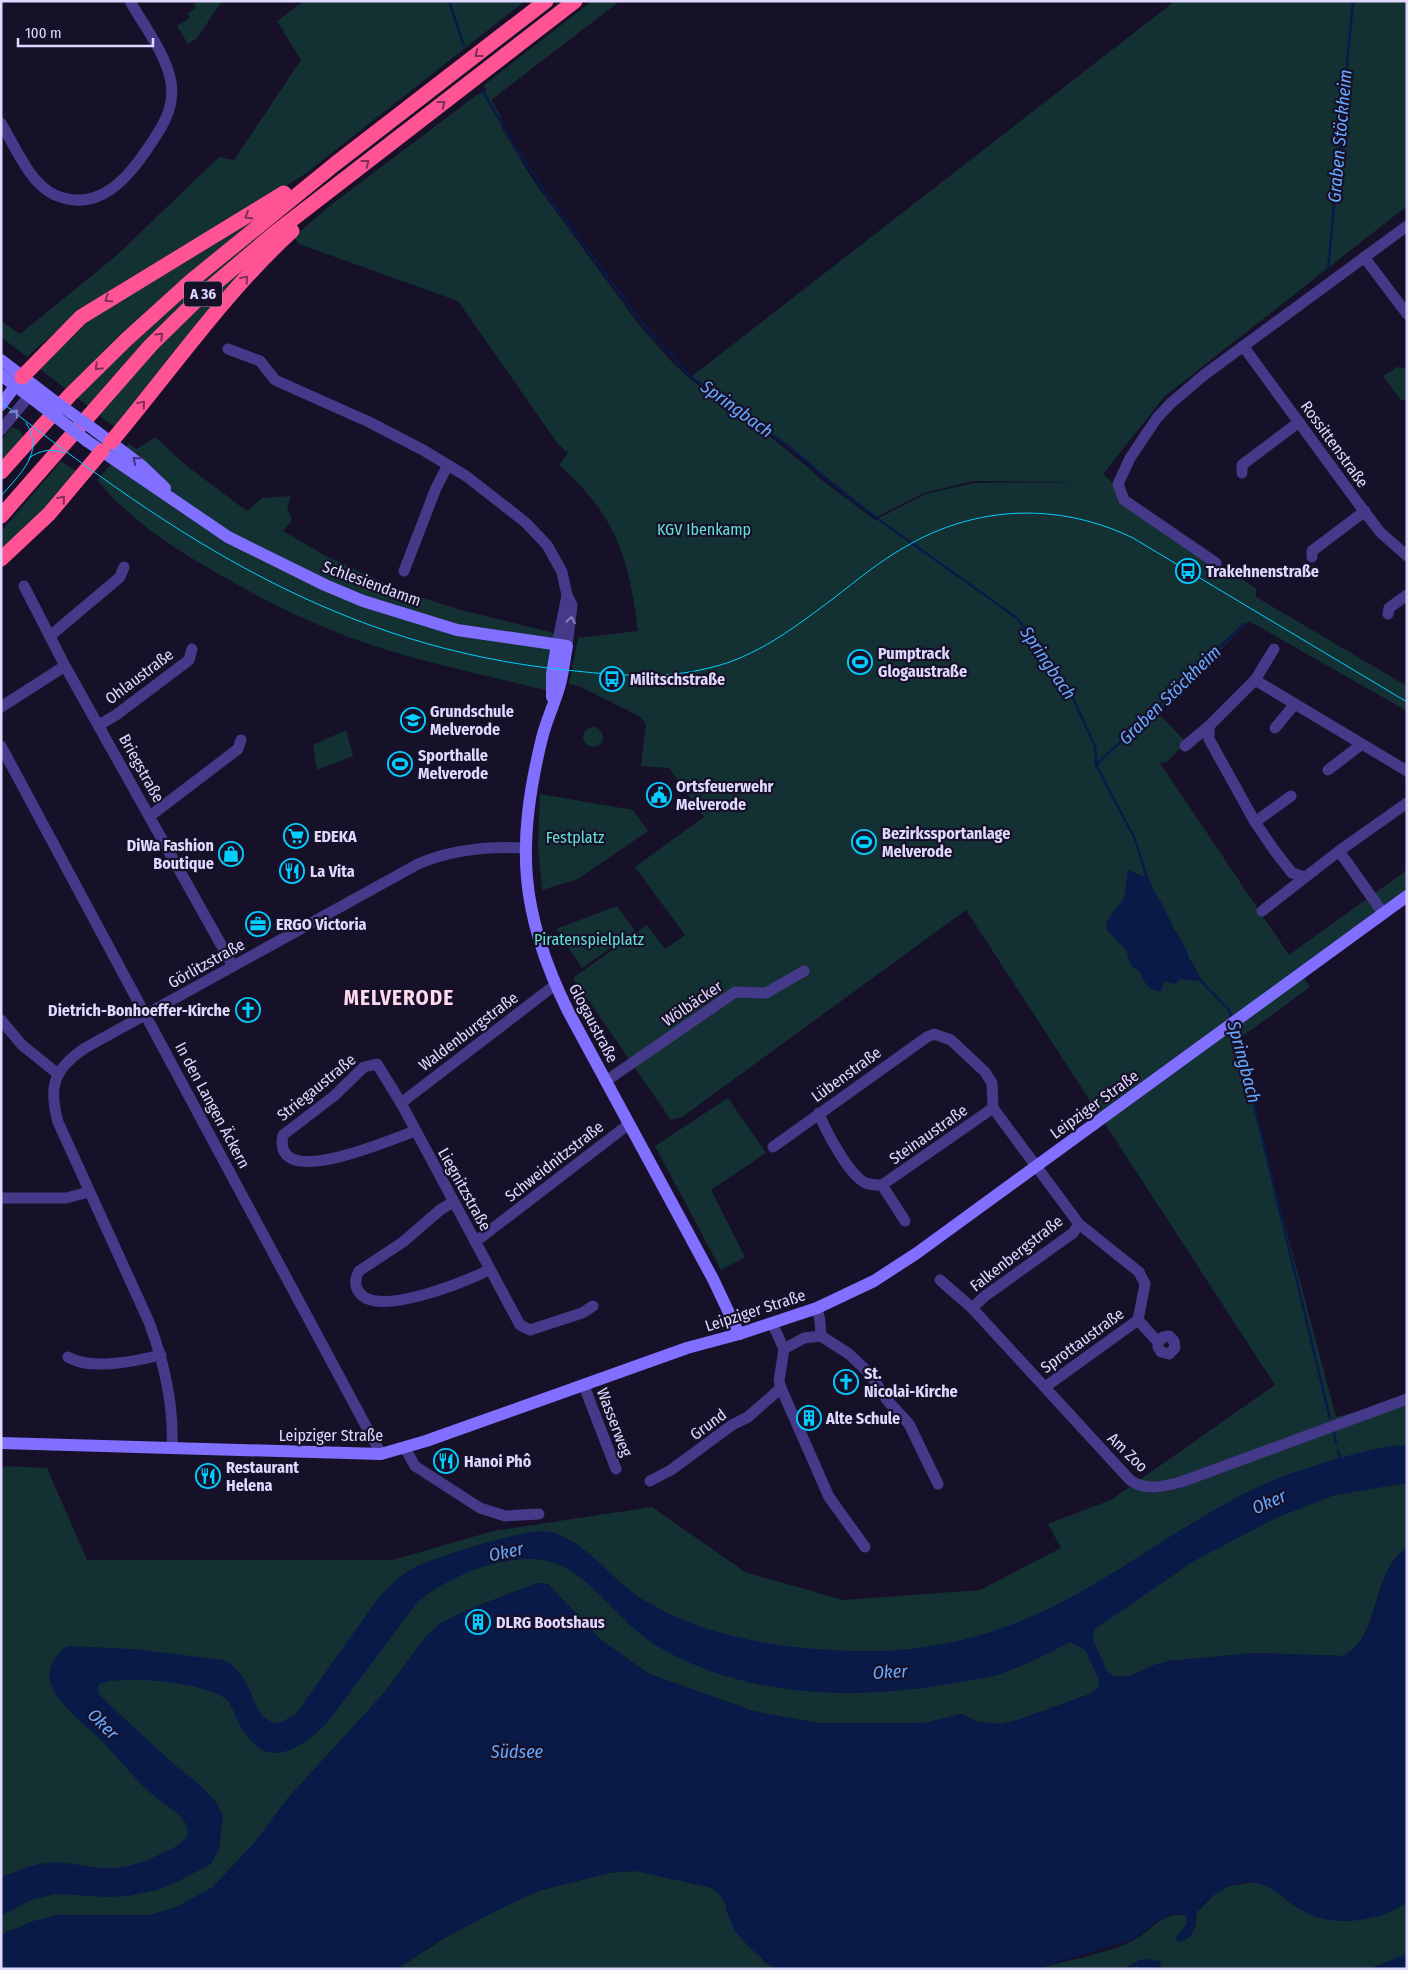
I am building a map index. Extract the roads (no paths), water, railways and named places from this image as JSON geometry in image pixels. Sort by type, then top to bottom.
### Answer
[{"type":"highway","name":"A 36","points":[[1,472],[70,395],[127,339],[237,243],[335,164],[546,1]]},
{"type":"highway","name":"A 36","points":[[1,516],[151,345],[225,276],[276,232],[575,1]]},
{"type":"highway","points":[[19,381],[60,336],[95,307],[300,182],[335,164]]},
{"type":"highway","points":[[1,560],[49,514],[256,267],[308,216],[328,192]]},
{"type":"street","points":[[1,123],[32,174],[41,185],[56,195],[73,199],[90,198],[111,190],[123,181],[163,124],[172,96],[167,69],[130,1]]},
{"type":"street","points":[[1216,563],[1124,500],[1118,484],[1130,458],[1156,418],[1197,381],[1407,226]]},
{"type":"street","points":[[1364,257],[1407,314]]},
{"type":"street","name":"Rossittenstraße","points":[[1243,346],[1380,532],[1407,556]]},
{"type":"street","points":[[228,349],[260,362],[275,380],[369,422],[448,465],[466,476],[509,509],[541,538],[559,563],[567,595],[562,646]]},
{"type":"street","points":[[1,360],[19,381]]},
{"type":"street","points":[[1,375],[19,381]]},
{"type":"street","points":[[1,405],[19,381]]},
{"type":"street","name":"Schlesiendamm","points":[[19,381],[106,447],[142,466],[183,507],[228,537],[363,601],[457,630],[562,646]]},
{"type":"street","points":[[1,430],[32,391]]},
{"type":"street","points":[[1242,473],[1242,465],[1299,422]]},
{"type":"street","points":[[404,571],[436,488],[448,465]]},
{"type":"street","points":[[1312,557],[1312,550],[1365,511]]},
{"type":"street","points":[[50,636],[120,577],[124,567]]},
{"type":"street","name":"Briegstraße","points":[[24,586],[66,666],[232,966]]},
{"type":"street","points":[[1388,614],[1389,608],[1407,595]]},
{"type":"street","name":"Glogaustraße","points":[[562,646],[552,674],[553,702],[533,779],[525,848],[531,911],[541,949],[555,985],[713,1279],[738,1334]]},
{"type":"street","name":"Ohlaustraße","points":[[99,725],[116,715],[188,660],[192,649]]},
{"type":"street","points":[[1185,746],[1209,726],[1255,680],[1274,649]]},
{"type":"street","points":[[1,707],[66,666]]},
{"type":"street","points":[[1255,680],[1407,771]]},
{"type":"street","points":[[1275,728],[1295,704]]},
{"type":"street","points":[[1209,726],[1209,739],[1255,822],[1292,873],[1305,877]]},
{"type":"street","points":[[150,816],[238,749],[241,740]]},
{"type":"street","points":[[1328,770],[1362,744]]},
{"type":"street","name":"In den Langen Äckern","points":[[1,746],[381,1454]]},
{"type":"street","points":[[1255,822],[1291,796]]},
{"type":"street","points":[[1262,911],[1339,851],[1407,803]]},
{"type":"street","name":"Görlitzstraße","points":[[58,1074],[74,1056],[146,1014],[418,864],[462,850],[499,847],[525,848]]},
{"type":"street","points":[[1339,851],[1383,913]]},
{"type":"street","name":"Leipziger Straße","points":[[1,1443],[381,1454],[405,1448],[584,1386],[687,1348],[772,1324],[817,1308],[850,1293],[896,1267],[1407,896]]},
{"type":"street","name":"Wölbäcker","points":[[606,1081],[735,992],[766,993],[804,971]]},
{"type":"street","name":"Waldenburgstraße","points":[[401,1104],[555,985]]},
{"type":"street","points":[[1,1020],[22,1046],[58,1074],[54,1082],[53,1095],[56,1116],[149,1322],[161,1355],[170,1406],[172,1448]]},
{"type":"street","name":"Lübenstraße","points":[[773,1147],[927,1037],[934,1034],[951,1040],[985,1072],[992,1083],[993,1108]]},
{"type":"street","name":"Liegnitzstraße","points":[[377,1064],[401,1104],[520,1326],[530,1330],[569,1318],[593,1306]]},
{"type":"street","name":"Striegaustraße","points":[[377,1064],[364,1067],[324,1105],[284,1135],[282,1144],[284,1153],[290,1158],[302,1162],[316,1162],[358,1151],[415,1131]]},
{"type":"street","points":[[993,1108],[1079,1224]]},
{"type":"street","name":"Steinaustraße","points":[[882,1185],[993,1108]]},
{"type":"street","points":[[819,1114],[825,1129],[856,1175],[865,1183],[882,1185],[905,1221]]},
{"type":"street","name":"Schweidnitzstraße","points":[[475,1242],[629,1124]]},
{"type":"street","points":[[1,1198],[66,1198],[89,1192]]},
{"type":"street","points":[[453,1202],[440,1210],[403,1242],[359,1271],[356,1276],[357,1290],[370,1301],[386,1302],[446,1288],[489,1270]]},
{"type":"street","name":"Sprottaustraße","points":[[1045,1387],[1138,1320],[1145,1284],[1139,1272],[1079,1224]]},
{"type":"street","name":"Falkenbergstraße","points":[[972,1308],[985,1296],[1073,1233],[1079,1224]]},
{"type":"street","name":"Am Zoo","points":[[940,1280],[972,1308],[1130,1480],[1138,1485],[1156,1488],[1181,1482],[1407,1399]]},
{"type":"street","points":[[817,1308],[820,1321],[820,1336]]},
{"type":"street","name":"Sprottaustraße","points":[[1138,1320],[1158,1342]]},
{"type":"street","points":[[772,1324],[784,1349],[779,1381],[781,1388],[825,1489],[865,1547]]},
{"type":"street","points":[[784,1349],[804,1338],[820,1336],[849,1354],[870,1374],[887,1400],[908,1424],[938,1484]]},
{"type":"street","points":[[68,1357],[75,1361],[107,1363],[161,1355]]},
{"type":"street","name":"Wasserweg","points":[[584,1386],[616,1469]]},
{"type":"street","name":"Grund","points":[[650,1481],[671,1470],[732,1425],[748,1417],[781,1388]]},
{"type":"street","points":[[405,1448],[415,1466],[480,1508],[505,1516],[539,1514]]},
{"type":"water","points":[[1128,870],[1147,878],[1201,981],[1180,979],[1176,984],[1164,982],[1161,991],[1151,989],[1138,970],[1131,966],[1126,950],[1107,930],[1106,922],[1124,898]]},
{"type":"water","name":"Südsee","points":[[1407,1445],[1407,1483],[1335,1495],[1276,1518],[1194,1561],[1095,1629],[1093,1640],[1107,1671],[1114,1676],[1130,1676],[1154,1665],[1169,1661],[1253,1653],[1344,1656],[1356,1646],[1365,1634],[1386,1574],[1395,1559],[1407,1547],[1407,1902],[1384,1914],[1357,1920],[1330,1920],[1305,1912],[1263,1885],[1244,1882],[1227,1887],[1206,1902],[1196,1914],[1191,1935],[1178,1943],[1175,1938],[1187,1924],[1186,1915],[1174,1914],[1153,1924],[1135,1939],[1035,1969],[775,1969],[749,1947],[734,1930],[727,1912],[726,1903],[717,1891],[708,1887],[636,1871],[614,1872],[538,1891],[435,1943],[398,1969],[1,1969],[1,1935],[33,1921],[58,1915],[150,1915],[177,1907],[213,1887],[256,1841],[288,1798],[384,1693],[427,1635],[441,1623],[462,1612],[537,1583],[548,1584],[600,1639],[649,1674],[753,1711],[818,1723],[924,1723],[962,1714],[978,1722],[1000,1724],[1018,1720],[1090,1694],[1099,1686],[1099,1680],[1085,1650],[1070,1642],[1035,1660],[998,1675],[917,1689],[840,1693],[801,1691],[763,1685],[726,1676],[691,1663],[657,1646],[644,1637],[593,1588],[566,1568],[552,1562],[536,1559],[499,1563],[461,1575],[444,1584],[416,1604],[328,1722],[307,1741],[280,1753],[262,1750],[250,1740],[239,1724],[227,1700],[217,1694],[184,1685],[143,1680],[124,1680],[98,1685],[99,1694],[114,1709],[175,1765],[199,1784],[216,1802],[223,1816],[219,1850],[211,1864],[175,1883],[157,1890],[129,1896],[107,1897],[57,1894],[33,1899],[1,1916],[1,1877],[28,1867],[53,1862],[104,1868],[127,1866],[147,1860],[178,1845],[185,1839],[188,1831],[182,1818],[147,1790],[102,1741],[58,1698],[51,1685],[50,1673],[54,1659],[67,1646],[134,1649],[224,1660],[241,1675],[262,1715],[269,1721],[279,1723],[295,1715],[377,1600],[404,1574],[415,1567],[443,1556],[505,1538],[540,1531],[551,1532],[577,1544],[630,1591],[642,1599],[668,1613],[723,1633],[752,1640],[811,1649],[870,1651],[924,1647],[976,1636],[1027,1619],[1075,1595],[1236,1498],[1270,1482],[1300,1470],[1348,1456],[1381,1448]]},
{"type":"water","points":[[1407,1954],[1407,1968],[1369,1969]]},
{"type":"water","points":[[1139,1960],[1160,1961],[1161,1969],[1138,1969],[1137,1966],[1123,1969]]},
{"type":"waterway","name":"Springbach","points":[[449,1],[464,46]]},
{"type":"waterway","name":"Graben Stöckheim","points":[[1328,270],[1353,1]]},
{"type":"waterway","name":"Springbach","points":[[482,90],[515,146],[551,201],[639,319],[691,377],[791,448],[832,484],[878,519],[1017,618],[1067,685],[1095,746],[1096,765],[1135,839],[1147,878],[1156,897]]},
{"type":"waterway","name":"Graben Stöckheim","points":[[1097,764],[1244,624]]},
{"type":"waterway","name":"Springbach","points":[[1159,901],[1171,925]]},
{"type":"waterway","name":"Springbach","points":[[1175,932],[1187,954]]},
{"type":"waterway","name":"Springbach","points":[[1190,961],[1201,981],[1229,1010],[1232,1018]]},
{"type":"waterway","name":"Springbach","points":[[1235,1026],[1330,1418]]},
{"type":"waterway","name":"Springbach","points":[[1334,1432],[1336,1443]]},
{"type":"waterway","name":"Springbach","points":[[1338,1451],[1340,1460]]},
{"type":"tram line","points":[[1,402],[66,452],[131,498],[197,540],[264,578],[334,611],[407,638],[484,657],[566,670],[620,675],[673,674],[709,668],[727,663],[775,640],[805,620],[887,558],[932,533],[960,523],[989,516],[1018,513],[1047,514],[1076,518],[1105,526],[1133,538],[1407,702]]},
{"type":"tram line","points":[[1,496],[28,463],[32,453],[33,444],[26,423]]},
{"type":"tram line","points":[[29,458],[37,453],[46,451],[64,453]]},
{"type":"place","name":"Trakehnenstraße","points":[[1188,571]]},
{"type":"place","name":"Pumptrack Glogaustraße","points":[[860,662]]},
{"type":"place","name":"Militschstraße","points":[[612,679]]},
{"type":"place","name":"Grundschule Melverode","points":[[413,720]]},
{"type":"place","name":"Sporthalle Melverode","points":[[400,764]]},
{"type":"place","name":"Ortsfeuerwehr Melverode","points":[[659,795]]},
{"type":"place","name":"EDEKA","points":[[296,836]]},
{"type":"place","name":"Bezirkssportanlage Melverode","points":[[864,842]]},
{"type":"place","name":"DiWa Fashion Boutique","points":[[231,854]]},
{"type":"place","name":"La Vita","points":[[292,871]]},
{"type":"place","name":"ERGO Victoria","points":[[258,924]]},
{"type":"place","name":"Dietrich-Bonhoeffer-Kirche","points":[[248,1010]]},
{"type":"place","name":"St. Nicolai-Kirche","points":[[846,1382]]},
{"type":"place","name":"Alte Schule","points":[[809,1418]]},
{"type":"place","name":"Hanoi Phô","points":[[446,1461]]},
{"type":"place","name":"Restaurant Helena","points":[[208,1476]]},
{"type":"place","name":"DLRG Bootshaus","points":[[478,1622]]},
{"type":"district","name":"MELVERODE","points":[[399,998]]},
{"type":"park label","name":"KGV Ibenkamp","points":[[704,529]]},
{"type":"park label","name":"Festplatz","points":[[575,837]]},
{"type":"park label","name":"Piratenspielplatz","points":[[589,939]]},
{"type":"water label","name":"Oker","points":[[1269,1502]]},
{"type":"water label","name":"Oker","points":[[506,1552]]},
{"type":"water label","name":"Oker","points":[[890,1672]]},
{"type":"water label","name":"Oker","points":[[103,1724]]}]
